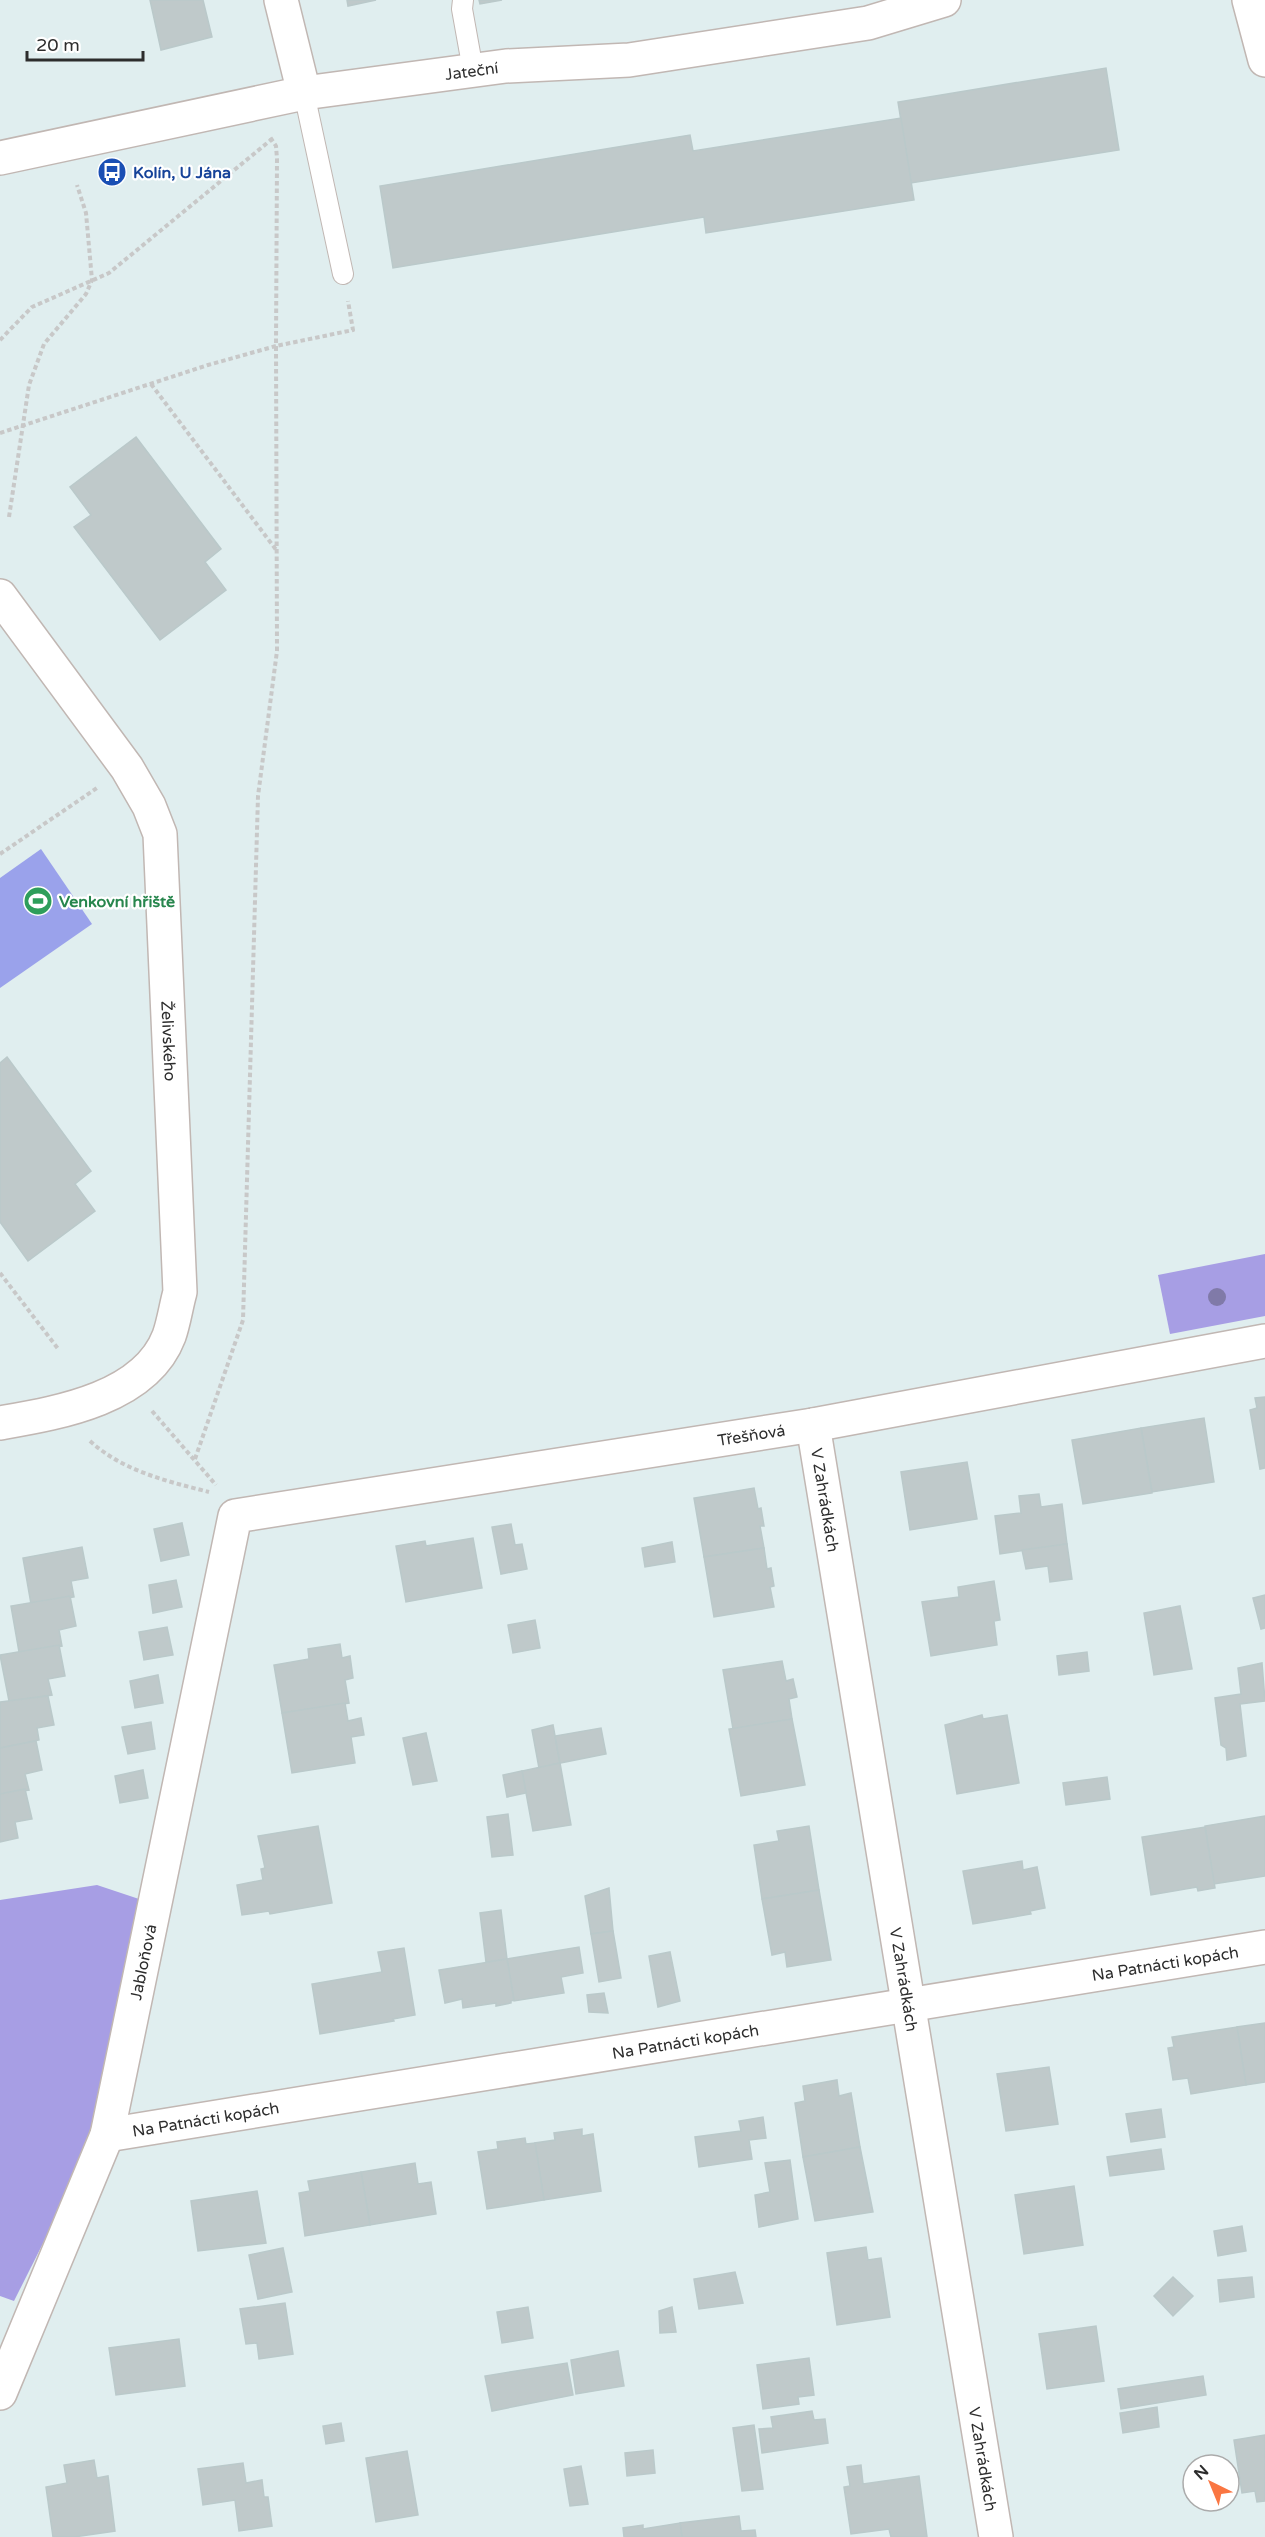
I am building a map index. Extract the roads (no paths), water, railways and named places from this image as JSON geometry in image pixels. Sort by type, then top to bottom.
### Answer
[{"type":"street","points":[[281,0],[304,93]]},
{"type":"street","name":"Jateční","points":[[0,158],[304,93],[506,66],[629,60],[868,23],[944,0]]},
{"type":"street","points":[[1249,0],[1265,60]]},
{"type":"street","name":"Želivského","points":[[0,596],[127,768],[149,806],[160,834],[180,1292],[168,1338],[150,1366],[127,1383],[103,1397],[58,1413],[0,1423]]},
{"type":"street","name":"Třešňová","points":[[230,1506],[813,1425],[1265,1341]]},
{"type":"street","name":"V Zahrádkách","points":[[813,1425],[996,2537]]},
{"type":"street","name":"Jabloňová","points":[[0,2393],[107,2135],[230,1506]]},
{"type":"street","name":"Na Patnácti kopách","points":[[107,2135],[1265,1947]]},
{"type":"lane","points":[[463,0],[462,9],[473,70]]},
{"type":"lane","points":[[304,93],[343,274]]},
{"type":"place","name":"Kolín, U Jána","points":[[112,172]]},
{"type":"place","name":"Venkovní hřiště","points":[[38,901]]}]
